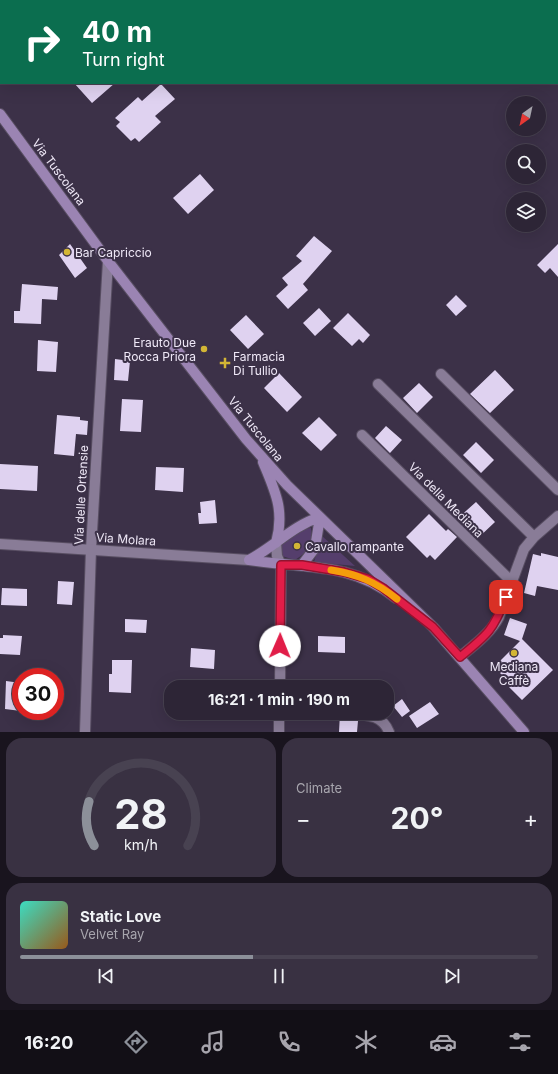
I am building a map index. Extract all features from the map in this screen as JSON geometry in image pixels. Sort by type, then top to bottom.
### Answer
[{"type":"main road","name":"Via Tuscolana","points":[[0,114],[108,261],[260,456],[320,517],[433,627],[524,732]]},
{"type":"main road","points":[[260,456],[279,504],[280,524],[276,542]]},
{"type":"main road","points":[[250,560],[296,526],[320,517],[315,548],[302,565]]},
{"type":"main road","points":[[250,560],[281,565],[302,565],[349,573],[364,578],[383,588],[433,627]]},
{"type":"street","name":"Via delle Ortensie","points":[[85,732],[91,549],[108,261]]},
{"type":"street","points":[[441,374],[558,490]]},
{"type":"street","points":[[378,384],[534,536]]},
{"type":"street","name":"Via della Mediana","points":[[362,435],[512,582]]},
{"type":"street","points":[[460,657],[493,627],[524,549],[534,536],[558,516]]},
{"type":"street","points":[[276,542],[277,556],[281,565],[280,680]]},
{"type":"street","name":"Via Molara","points":[[0,544],[250,560]]},
{"type":"street","points":[[279,720],[279,732]]},
{"type":"street","points":[[380,720],[386,725],[389,732]]},
{"type":"shaded area","points":[[311,528],[311,543],[304,553],[295,560],[282,556],[281,545],[294,530]]},
{"type":"shaded area","points":[[322,536],[355,566],[314,562]]},
{"type":"building","points":[[75,84],[114,84],[92,103]]},
{"type":"building","points":[[161,84],[175,99],[155,116],[161,122],[139,142],[135,138],[131,141],[116,126],[120,122],[115,118],[138,97],[142,101]]},
{"type":"building","points":[[200,174],[214,190],[188,214],[173,198]]},
{"type":"building","points":[[314,236],[332,251],[303,284],[308,290],[288,309],[276,296],[288,285],[282,278],[302,261],[296,256]]},
{"type":"building","points":[[70,244],[87,268],[75,278],[59,255]]},
{"type":"building","points":[[558,244],[558,277],[550,268],[545,273],[537,265]]},
{"type":"building","points":[[22,284],[58,287],[57,300],[42,299],[41,324],[14,323],[14,311],[20,311]]},
{"type":"building","points":[[456,295],[467,306],[456,316],[446,305]]},
{"type":"building","points":[[319,308],[331,321],[315,336],[303,323]]},
{"type":"building","points":[[348,313],[370,335],[363,343],[359,339],[352,346],[333,328]]},
{"type":"building","points":[[246,315],[264,334],[248,349],[230,330]]},
{"type":"building","points":[[38,340],[58,342],[56,372],[37,371]]},
{"type":"building","points":[[115,359],[130,361],[128,381],[114,380]]},
{"type":"building","points":[[495,370],[514,390],[490,413],[470,394]]},
{"type":"building","points":[[279,373],[302,397],[287,412],[264,388]]},
{"type":"building","points":[[419,383],[433,397],[417,413],[403,398]]},
{"type":"building","points":[[122,399],[143,400],[141,432],[120,431]]},
{"type":"building","points":[[57,415],[80,417],[80,420],[88,421],[87,435],[76,434],[74,456],[54,454]]},
{"type":"building","points":[[319,417],[337,435],[321,451],[302,433]]},
{"type":"building","points":[[386,426],[402,440],[390,453],[375,438]]},
{"type":"building","points":[[476,442],[494,460],[481,473],[463,455]]},
{"type":"building","points":[[0,464],[38,466],[37,491],[0,489]]},
{"type":"building","points":[[156,467],[184,468],[183,492],[155,490]]},
{"type":"building","points":[[215,500],[217,523],[199,524],[198,513],[201,513],[200,502]]},
{"type":"building","points":[[476,502],[495,522],[477,539],[457,519]]},
{"type":"building","points":[[429,514],[446,531],[448,529],[457,537],[435,560],[430,555],[427,558],[406,537]]},
{"type":"building","points":[[541,553],[558,557],[558,590],[537,586],[535,596],[524,593],[533,554],[541,556]]},
{"type":"building","points":[[58,581],[74,582],[72,605],[57,604]]},
{"type":"building","points":[[2,588],[27,589],[27,606],[1,605]]},
{"type":"building","points":[[510,618],[527,624],[522,639],[553,670],[522,700],[509,687],[511,684],[494,667],[520,641],[504,635]]},
{"type":"building","points":[[125,619],[147,620],[146,633],[125,632]]},
{"type":"building","points":[[3,635],[22,636],[20,655],[0,654],[0,638],[3,638]]},
{"type":"building","points":[[318,636],[345,637],[345,653],[318,652]]},
{"type":"building","points":[[191,648],[215,650],[214,669],[190,667]]},
{"type":"building","points":[[112,660],[132,660],[131,693],[109,692],[109,674],[112,674]]},
{"type":"building","points":[[6,681],[12,682],[12,710],[5,709]]},
{"type":"building","points":[[402,699],[410,711],[402,717],[394,705]]},
{"type":"building","points":[[430,702],[439,714],[417,728],[409,716]]},
{"type":"building","points":[[340,720],[358,721],[357,732],[339,732]]},
{"type":"slow traffic","points":[[331,570],[349,573],[364,578],[387,591],[397,599]]},
{"type":"place","name":"Bar Capriccio","points":[[67,252]]},
{"type":"place","name":"Erauto Due Rocca Priora","points":[[204,349]]},
{"type":"place","name":"Farmacia Di Tullio","points":[[225,363]]},
{"type":"place","name":"Cavallo rampante","points":[[297,546]]},
{"type":"place","name":"Mediana Caffè","points":[[514,653]]},
{"type":"route","points":[[280,646],[281,565],[302,565],[354,574],[368,579],[383,588],[433,627],[460,657],[493,627],[506,597]]}]
